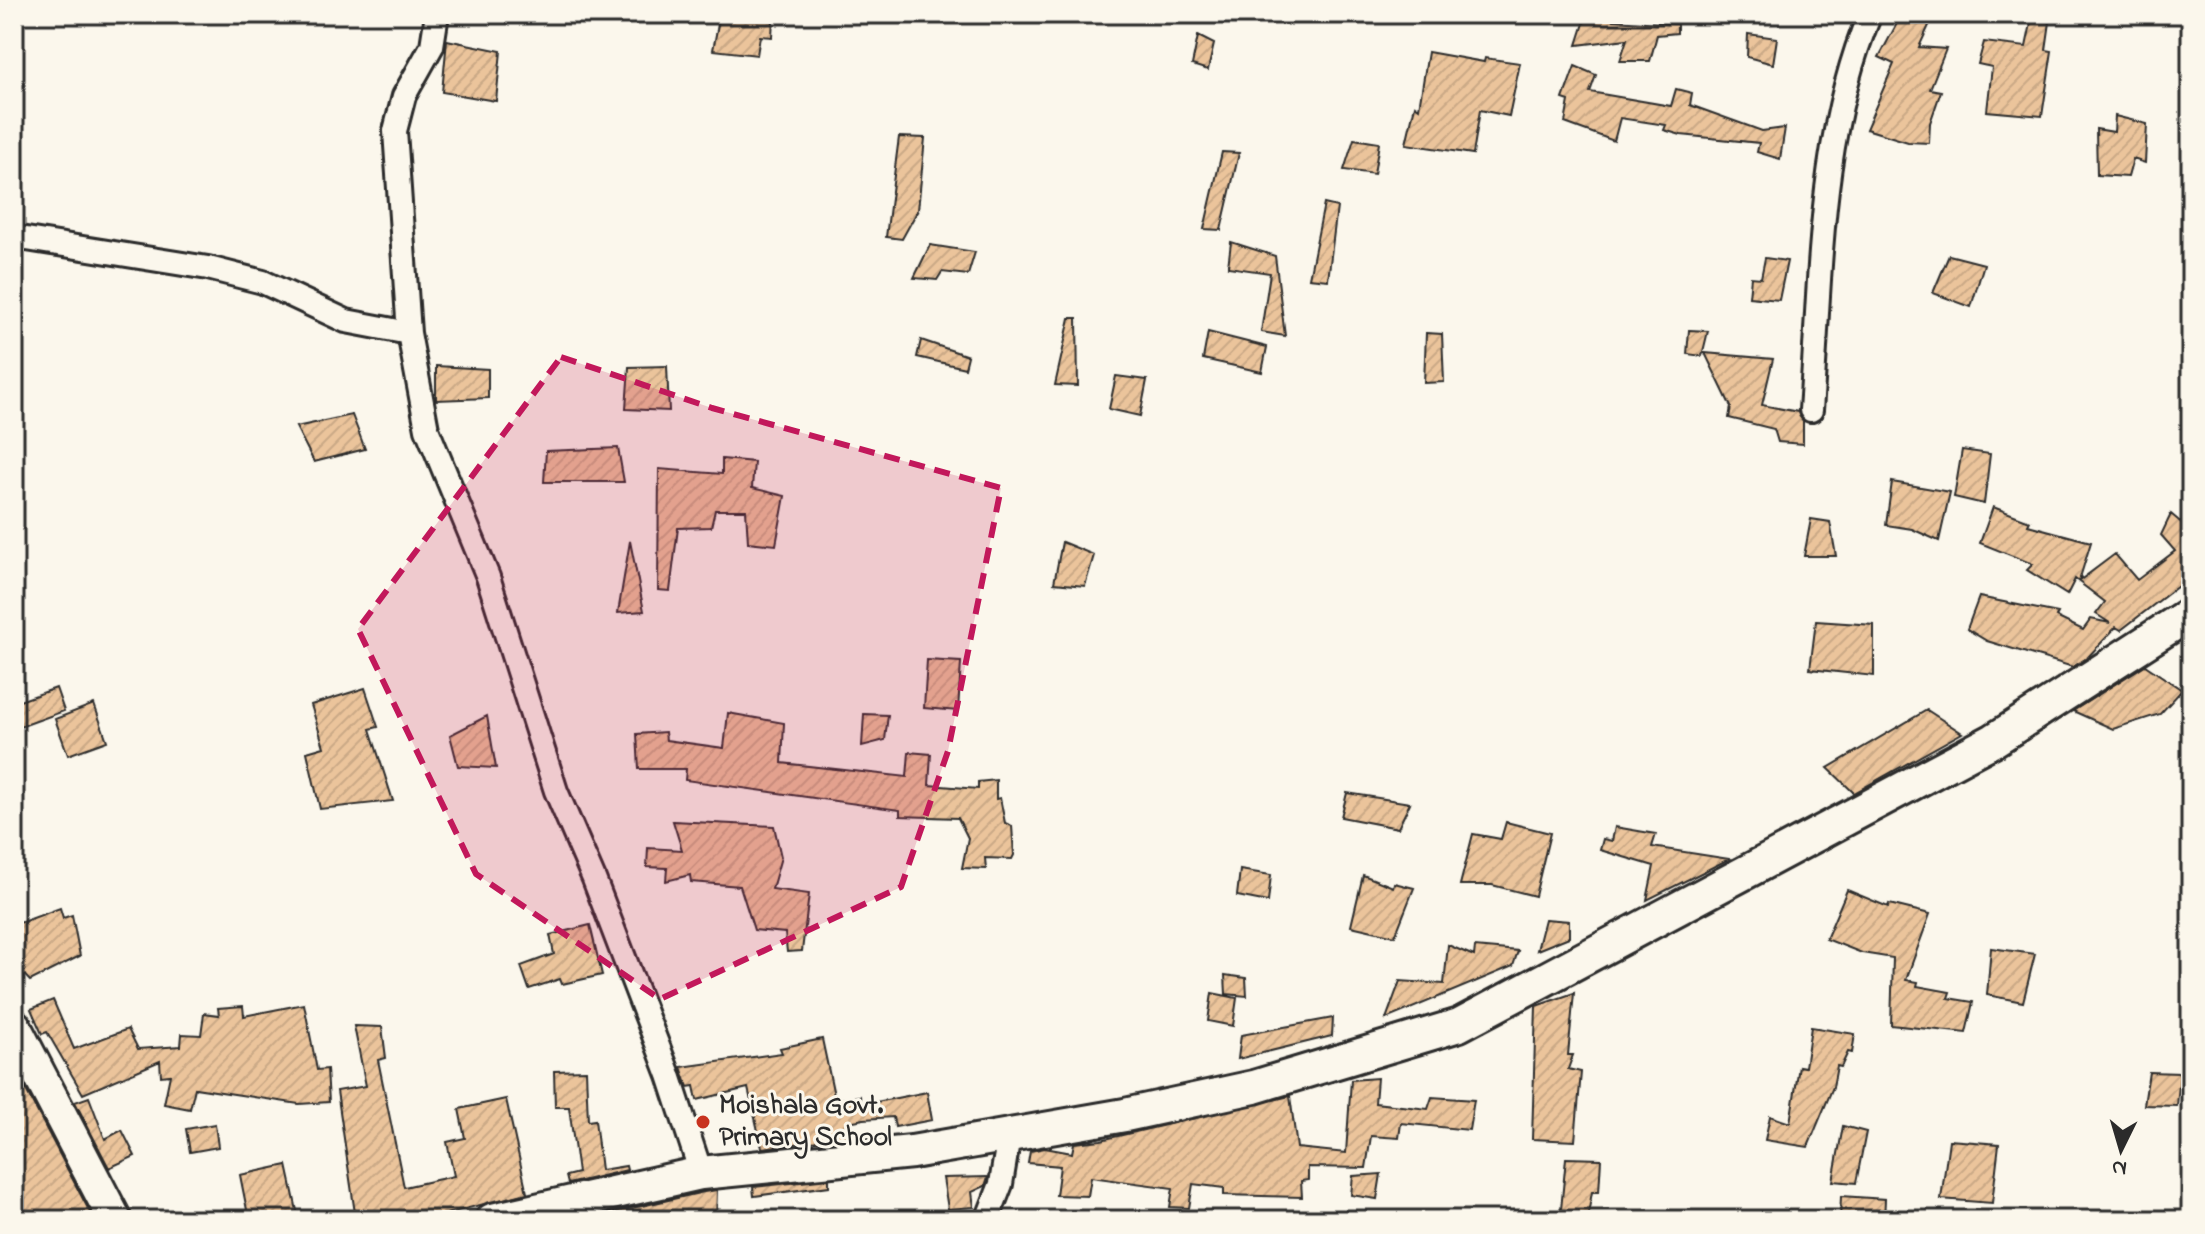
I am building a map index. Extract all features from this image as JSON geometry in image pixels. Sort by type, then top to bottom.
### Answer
[{"type":"street","points":[[437,14],[432,46],[404,96],[395,131],[409,333],[427,429],[488,577],[556,791],[594,879],[669,1075],[701,1173]]},
{"type":"street","points":[[1811,410],[1822,255],[1836,129],[1857,47],[1870,14]]},
{"type":"street","points":[[14,237],[208,268],[263,282],[346,321],[409,333]]},
{"type":"street","points":[[492,1220],[701,1173],[912,1152],[1254,1087],[1459,1025],[1994,740],[2191,613]]},
{"type":"street","points":[[14,1026],[115,1220]]},
{"type":"street","points":[[987,1220],[1001,1184],[1009,1135]]},
{"type":"highlighted area","points":[[561,357],[712,408],[1001,488],[948,751],[901,887],[660,999],[476,874],[358,629]]},
{"type":"building","points":[[720,14],[773,17],[772,37],[760,36],[757,55],[713,50]]},
{"type":"building","points":[[1587,14],[1615,14],[1613,20],[1677,24],[1677,33],[1657,35],[1650,61],[1620,61],[1627,39],[1577,45]]},
{"type":"building","points":[[1902,14],[1932,19],[1919,47],[1946,49],[1930,89],[1941,91],[1930,123],[1929,143],[1908,142],[1866,129],[1894,64],[1879,57]]},
{"type":"building","points":[[2032,19],[2050,22],[2046,50],[2052,51],[2042,116],[1987,111],[1992,67],[1978,64],[1984,42],[2026,47]]},
{"type":"building","points":[[1748,34],[1777,38],[1773,64],[1747,57]]},
{"type":"building","points":[[1198,36],[1214,44],[1208,70],[1192,65]]},
{"type":"building","points":[[447,40],[501,51],[496,101],[442,92]]},
{"type":"building","points":[[1428,52],[1484,62],[1485,58],[1520,63],[1509,116],[1480,110],[1473,154],[1406,144],[1415,105],[1419,108]]},
{"type":"building","points":[[1575,66],[1596,75],[1590,92],[1671,106],[1676,89],[1692,93],[1690,105],[1762,131],[1785,128],[1780,159],[1757,152],[1759,143],[1681,135],[1664,130],[1666,125],[1620,118],[1614,141],[1565,123],[1569,101],[1563,99]]},
{"type":"building","points":[[2115,116],[2147,124],[2145,163],[2133,159],[2128,177],[2097,175],[2096,129],[2114,132]]},
{"type":"building","points":[[899,137],[925,138],[918,210],[902,239],[886,237]]},
{"type":"building","points":[[1354,139],[1379,143],[1374,174],[1344,170]]},
{"type":"building","points":[[1222,152],[1239,153],[1221,230],[1204,229]]},
{"type":"building","points":[[1324,204],[1337,207],[1328,280],[1309,278]]},
{"type":"building","points":[[1231,242],[1275,256],[1285,336],[1261,332],[1270,273],[1228,267]]},
{"type":"building","points":[[930,245],[975,252],[968,275],[942,272],[937,280],[914,278]]},
{"type":"building","points":[[1949,255],[1984,264],[1971,307],[1933,293]]},
{"type":"building","points":[[1765,258],[1787,261],[1779,300],[1749,297],[1751,277],[1761,278]]},
{"type":"building","points":[[1070,318],[1077,318],[1078,386],[1055,385]]},
{"type":"building","points":[[1689,330],[1708,331],[1702,356],[1687,354]]},
{"type":"building","points":[[1208,332],[1267,347],[1262,372],[1203,359]]},
{"type":"building","points":[[1426,333],[1442,334],[1444,382],[1424,383]]},
{"type":"building","points":[[921,340],[968,356],[965,368],[917,357]]},
{"type":"building","points":[[1705,353],[1773,359],[1762,405],[1798,412],[1803,421],[1803,444],[1778,442],[1774,429],[1729,418],[1731,407]]},
{"type":"building","points":[[436,366],[488,369],[488,398],[436,400]]},
{"type":"building","points":[[667,366],[669,411],[626,409],[629,367]]},
{"type":"building","points":[[1116,376],[1147,380],[1140,416],[1109,409]]},
{"type":"building","points":[[352,415],[365,449],[314,462],[296,427]]},
{"type":"building","points":[[618,448],[624,482],[544,482],[546,451]]},
{"type":"building","points":[[1962,450],[1990,454],[1984,504],[1954,497]]},
{"type":"building","points":[[722,459],[754,462],[752,488],[785,496],[776,545],[748,542],[746,510],[715,510],[711,527],[678,528],[670,591],[658,590],[659,469],[722,474]]},
{"type":"building","points":[[1892,482],[1950,492],[1939,541],[1912,529],[1886,525]]},
{"type":"building","points":[[1993,507],[2030,521],[2028,525],[2091,542],[2079,581],[2115,554],[2137,580],[2175,551],[2161,535],[2171,514],[2191,531],[2191,576],[2121,630],[2116,627],[2088,657],[2073,667],[1987,641],[1967,629],[1979,597],[2058,613],[2056,617],[2083,630],[2091,619],[2110,623],[2096,614],[2105,602],[2075,579],[2067,595],[2027,570],[2033,564],[1980,543]]},
{"type":"building","points":[[1811,519],[1830,522],[1836,556],[1804,556]]},
{"type":"building","points":[[630,541],[644,611],[618,613]]},
{"type":"building","points":[[1062,542],[1094,555],[1085,586],[1054,583]]},
{"type":"building","points":[[1816,621],[1874,625],[1874,676],[1810,669]]},
{"type":"building","points":[[927,660],[961,662],[958,711],[924,708]]},
{"type":"building","points":[[2145,665],[2182,690],[2160,714],[2113,729],[2073,711]]},
{"type":"building","points":[[56,688],[64,711],[14,729],[14,703]]},
{"type":"building","points":[[365,688],[378,727],[370,729],[393,801],[320,809],[307,752],[324,747],[311,705]]},
{"type":"building","points":[[94,704],[107,741],[68,755],[55,719]]},
{"type":"building","points":[[1927,710],[1962,733],[1854,793],[1828,768]]},
{"type":"building","points":[[728,713],[784,723],[782,763],[907,777],[909,752],[931,754],[929,785],[978,789],[978,782],[996,780],[996,799],[1000,798],[1005,823],[1012,826],[1012,859],[985,858],[986,869],[962,868],[968,838],[958,818],[900,816],[900,810],[685,780],[686,769],[639,769],[637,734],[665,732],[666,740],[724,748]]},
{"type":"building","points":[[864,714],[888,715],[885,740],[862,746]]},
{"type":"building","points":[[487,716],[496,768],[458,766],[450,735]]},
{"type":"building","points":[[1347,793],[1410,803],[1398,828],[1341,817]]},
{"type":"building","points":[[673,821],[774,826],[781,857],[772,889],[809,894],[802,951],[787,952],[785,933],[754,930],[740,886],[691,882],[690,875],[666,881],[667,868],[647,867],[648,848],[682,850]]},
{"type":"building","points":[[1506,822],[1550,833],[1535,896],[1492,885],[1460,885],[1473,834],[1501,839]]},
{"type":"building","points":[[1615,827],[1656,834],[1652,847],[1729,859],[1647,900],[1654,866],[1600,850],[1603,839],[1612,841]]},
{"type":"building","points":[[1240,870],[1271,875],[1268,902],[1237,896]]},
{"type":"building","points":[[1363,875],[1393,887],[1394,883],[1414,888],[1395,936],[1351,926]]},
{"type":"building","points":[[1847,890],[1888,907],[1889,904],[1930,914],[1906,980],[1918,982],[1917,986],[1950,992],[1948,998],[1973,1002],[1966,1033],[1891,1025],[1893,958],[1862,953],[1826,939]]},
{"type":"building","points":[[60,908],[63,918],[72,915],[80,956],[30,981],[14,964],[14,925]]},
{"type":"building","points":[[1545,919],[1569,921],[1569,937],[1537,950]]},
{"type":"building","points":[[590,925],[602,975],[562,984],[560,979],[529,989],[521,966],[554,954],[550,935]]},
{"type":"building","points":[[1448,945],[1474,956],[1475,947],[1518,951],[1513,966],[1386,1019],[1400,981],[1444,984]]},
{"type":"building","points":[[1991,948],[2035,954],[2023,1002],[1987,995]]},
{"type":"building","points":[[1225,975],[1246,978],[1247,996],[1226,994]]},
{"type":"building","points":[[1212,993],[1237,998],[1233,1026],[1208,1021]]},
{"type":"building","points":[[1574,993],[1568,1055],[1573,1055],[1568,1069],[1581,1072],[1575,1141],[1532,1139],[1536,1006]]},
{"type":"building","points":[[53,1000],[74,1049],[128,1029],[138,1049],[181,1046],[182,1034],[201,1035],[204,1013],[219,1015],[218,1008],[243,1006],[244,1016],[304,1004],[317,1070],[327,1069],[329,1102],[299,1104],[195,1088],[190,1109],[164,1104],[170,1075],[161,1076],[160,1061],[83,1094],[47,1032],[42,1034],[31,1009]]},
{"type":"building","points":[[1333,1018],[1332,1036],[1238,1059],[1241,1035]]},
{"type":"building","points":[[354,1026],[382,1027],[386,1058],[378,1060],[404,1187],[454,1176],[447,1142],[465,1138],[459,1109],[506,1099],[527,1193],[422,1220],[356,1220],[337,1091],[366,1086]]},
{"type":"building","points":[[1811,1027],[1855,1034],[1852,1053],[1848,1052],[1841,1067],[1837,1066],[1833,1087],[1808,1147],[1765,1140],[1770,1116],[1790,1123],[1799,1066],[1805,1067]]},
{"type":"building","points":[[822,1039],[835,1100],[860,1096],[861,1105],[927,1092],[932,1120],[895,1127],[893,1117],[864,1119],[848,1122],[852,1137],[762,1148],[748,1088],[697,1100],[694,1086],[688,1087],[681,1067],[782,1053],[780,1048]]},
{"type":"building","points":[[14,1067],[94,1220],[14,1220]]},
{"type":"building","points":[[586,1070],[588,1121],[595,1120],[601,1170],[626,1166],[627,1170],[568,1184],[566,1176],[578,1173],[569,1107],[555,1107],[554,1071]]},
{"type":"building","points":[[2149,1072],[2180,1073],[2177,1106],[2144,1105]]},
{"type":"building","points":[[1377,1078],[1375,1103],[1428,1109],[1432,1097],[1474,1100],[1469,1130],[1401,1123],[1399,1138],[1371,1136],[1366,1168],[1308,1167],[1308,1180],[1301,1181],[1302,1197],[1224,1195],[1224,1188],[1193,1184],[1189,1208],[1170,1207],[1173,1188],[1091,1177],[1088,1196],[1056,1195],[1060,1166],[1028,1163],[1030,1151],[1045,1148],[1072,1153],[1074,1143],[1101,1140],[1290,1096],[1297,1148],[1346,1153],[1351,1080]]},
{"type":"building","points":[[89,1097],[105,1139],[122,1130],[135,1156],[109,1168],[75,1102]]},
{"type":"building","points":[[215,1124],[218,1147],[190,1152],[186,1129]]},
{"type":"building","points":[[1843,1126],[1866,1132],[1856,1183],[1833,1181]]},
{"type":"building","points":[[1949,1140],[1999,1144],[1992,1203],[1941,1199]]},
{"type":"building","points":[[1566,1158],[1601,1159],[1599,1192],[1592,1192],[1587,1220],[1560,1220]]},
{"type":"building","points":[[287,1165],[299,1220],[249,1220],[240,1175]]},
{"type":"building","points":[[1381,1174],[1377,1199],[1351,1195],[1353,1176]]},
{"type":"building","points":[[988,1177],[985,1186],[972,1192],[974,1207],[948,1209],[943,1178]]},
{"type":"building","points":[[829,1179],[829,1186],[754,1196],[753,1187]]},
{"type":"building","points":[[717,1190],[716,1220],[579,1220],[704,1192]]},
{"type":"building","points":[[1841,1196],[1885,1199],[1884,1220],[1840,1220]]},
{"type":"place","name":"Moishala Govt. Primary School","points":[[703,1122]]}]
